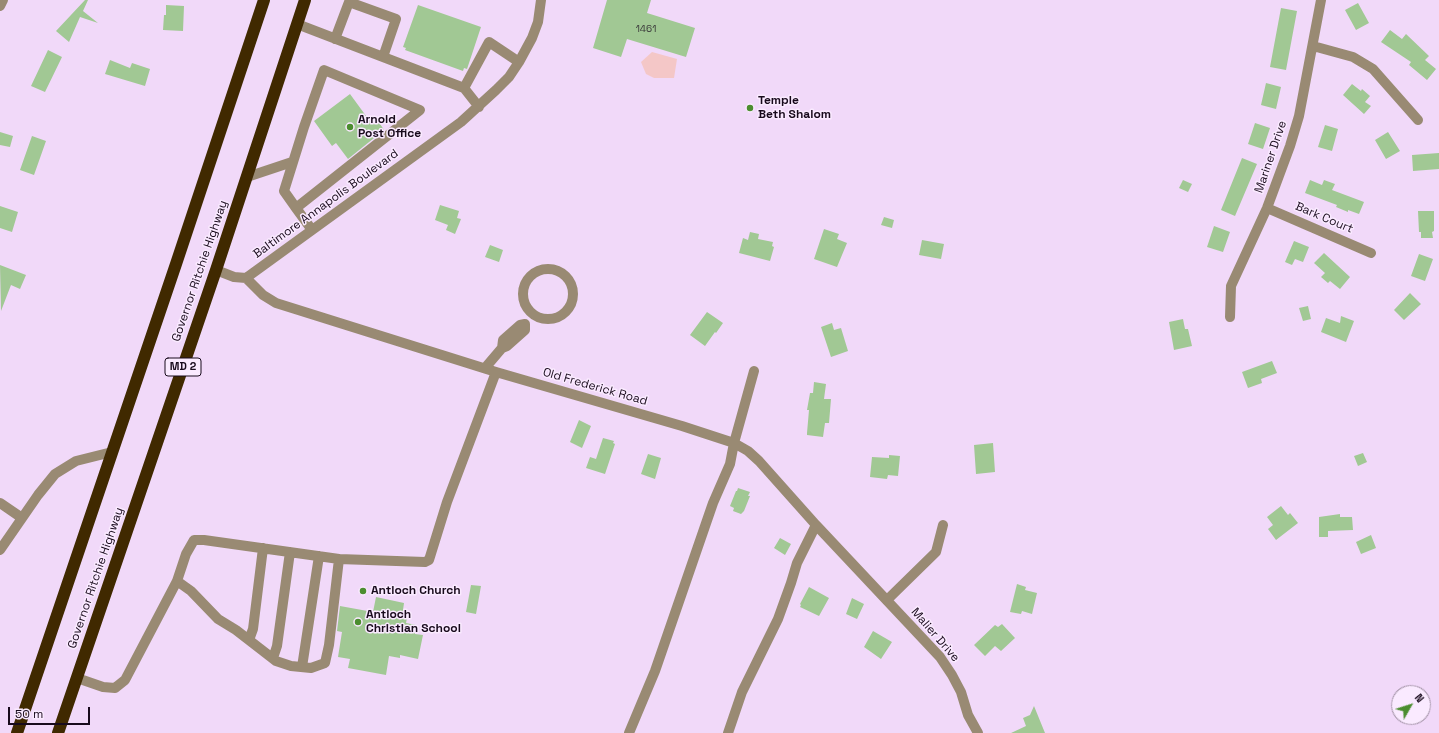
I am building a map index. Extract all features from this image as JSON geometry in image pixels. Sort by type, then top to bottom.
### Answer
[{"type":"highway","name":"Governor Ritchie Highway","points":[[17,733],[264,0]]},
{"type":"highway","name":"Governor Ritchie Highway","points":[[58,733],[216,270],[305,0]]},
{"type":"street","points":[[0,6],[3,0]]},
{"type":"street","name":"Baltimore Annapolis Boulevard","points":[[246,278],[461,122],[479,107],[509,77],[520,62],[538,22],[541,0]]},
{"type":"street","name":"Mariner Drive","points":[[1230,317],[1231,286],[1267,208],[1290,146],[1299,116],[1322,0]]},
{"type":"street","points":[[335,39],[349,2],[396,19],[383,57]]},
{"type":"street","points":[[297,24],[464,88],[479,107]]},
{"type":"street","points":[[464,88],[489,42],[520,62]]},
{"type":"street","points":[[1313,46],[1353,57],[1373,69],[1418,120]]},
{"type":"street","points":[[296,208],[420,110],[324,70],[292,162],[284,191],[296,208],[312,230]]},
{"type":"street","points":[[247,177],[292,162]]},
{"type":"street","name":"Bark Court","points":[[1267,208],[1371,253]]},
{"type":"street","points":[[216,270],[234,277],[246,278]]},
{"type":"street","points":[[552,270],[560,272],[571,285],[572,300],[569,308],[556,317],[549,319],[541,318],[534,314],[524,301],[523,293],[525,284],[536,272],[552,270]]},
{"type":"street","name":"Old Frederick Road","points":[[246,278],[262,296],[276,304],[734,443],[748,451],[759,461],[816,525],[887,600]]},
{"type":"street","points":[[485,368],[502,348],[507,346],[525,330],[525,324],[534,314]]},
{"type":"street","points":[[630,733],[655,671],[713,503],[730,464],[734,443],[754,371]]},
{"type":"street","points":[[77,678],[103,687],[115,688],[125,680],[177,581],[186,554],[194,540],[204,540],[339,559],[425,562],[429,560],[447,502],[496,372]]},
{"type":"street","points":[[0,550],[38,494],[55,474],[76,461],[112,452]]},
{"type":"street","points":[[0,503],[22,518]]},
{"type":"street","points":[[728,733],[742,692],[778,619],[797,563],[816,525]]},
{"type":"street","points":[[887,600],[936,552],[943,525]]},
{"type":"street","points":[[249,640],[253,629],[264,548]]},
{"type":"street","points":[[273,658],[277,646],[290,552]]},
{"type":"street","points":[[302,667],[319,556]]},
{"type":"street","points":[[177,581],[191,591],[218,619],[273,658],[291,666],[311,668],[325,663],[329,645],[339,559]]},
{"type":"street","name":"Malier Drive","points":[[887,600],[940,657],[961,692],[968,714],[978,733]]},
{"type":"shaded area","points":[[652,52],[677,59],[674,78],[654,78],[646,74],[641,62]]},
{"type":"building","points":[[85,0],[88,0],[83,11],[98,23],[80,17],[69,42],[56,31]]},
{"type":"building","points":[[607,0],[651,0],[647,13],[695,28],[686,57],[627,39],[621,57],[593,48]]},
{"type":"building","points":[[1358,3],[1369,23],[1356,30],[1345,10]]},
{"type":"building","points":[[166,5],[184,6],[183,31],[163,30]]},
{"type":"building","points":[[418,5],[481,27],[467,69],[464,68],[463,71],[405,50],[406,48],[403,47]]},
{"type":"building","points":[[1281,8],[1297,11],[1286,70],[1270,67]]},
{"type":"building","points":[[1390,30],[1402,39],[1406,34],[1429,56],[1425,60],[1436,69],[1427,80],[1409,65],[1411,62],[1381,42]]},
{"type":"building","points":[[48,50],[62,57],[45,92],[31,86]]},
{"type":"building","points":[[110,60],[130,68],[132,63],[150,69],[145,86],[105,74]]},
{"type":"building","points":[[1266,83],[1281,87],[1276,109],[1261,105]]},
{"type":"building","points":[[1352,84],[1361,91],[1362,89],[1370,96],[1365,102],[1371,106],[1364,114],[1343,95]]},
{"type":"building","name":"Arnold Post Office","points":[[350,94],[369,120],[375,116],[384,130],[348,159],[336,143],[332,146],[314,121]]},
{"type":"building","points":[[1255,123],[1270,128],[1263,149],[1248,144]]},
{"type":"building","points":[[1325,125],[1338,129],[1332,151],[1318,147]]},
{"type":"building","points":[[0,132],[13,136],[10,147],[0,145]]},
{"type":"building","points":[[1388,132],[1400,151],[1386,159],[1375,140]]},
{"type":"building","points":[[32,136],[46,141],[34,175],[20,170]]},
{"type":"building","points":[[1439,153],[1439,169],[1413,171],[1412,155]]},
{"type":"building","points":[[1242,158],[1257,164],[1235,216],[1221,210]]},
{"type":"building","points":[[1183,180],[1192,184],[1188,192],[1179,188]]},
{"type":"building","points":[[1310,180],[1322,185],[1324,180],[1335,184],[1332,190],[1364,202],[1359,214],[1348,210],[1348,212],[1336,207],[1337,205],[1305,193]]},
{"type":"building","points":[[440,205],[459,211],[457,218],[461,219],[455,234],[446,230],[448,225],[435,220]]},
{"type":"building","points":[[0,206],[18,212],[12,232],[0,228]]},
{"type":"building","points":[[1418,211],[1434,211],[1434,231],[1432,232],[1433,238],[1421,238],[1421,232],[1419,232]]},
{"type":"building","points":[[884,217],[894,220],[892,228],[881,225]]},
{"type":"building","points":[[1214,226],[1230,232],[1223,252],[1207,247]]},
{"type":"building","points":[[824,229],[839,234],[837,239],[847,243],[837,267],[814,259]]},
{"type":"building","points":[[750,232],[759,234],[758,239],[773,242],[772,246],[774,247],[770,261],[739,253],[743,238],[748,240]]},
{"type":"building","points":[[922,240],[944,244],[941,259],[919,255]]},
{"type":"building","points":[[1294,241],[1309,247],[1303,262],[1295,259],[1292,265],[1285,262]]},
{"type":"building","points":[[490,245],[503,250],[499,262],[485,257]]},
{"type":"building","points":[[1324,253],[1350,277],[1340,289],[1330,281],[1328,283],[1321,277],[1325,273],[1314,263]]},
{"type":"building","points":[[1419,254],[1433,259],[1425,281],[1411,276]]},
{"type":"building","points":[[0,265],[26,275],[20,289],[11,285],[1,311]]},
{"type":"building","points":[[1410,293],[1421,304],[1404,320],[1394,310]]},
{"type":"building","points":[[1308,306],[1311,319],[1303,321],[1299,308]]},
{"type":"building","points":[[707,312],[723,323],[705,346],[690,335]]},
{"type":"building","points":[[1341,316],[1354,321],[1346,342],[1321,332],[1326,318],[1340,323]]},
{"type":"building","points":[[1183,319],[1185,329],[1188,329],[1192,346],[1174,350],[1169,322]]},
{"type":"building","points":[[832,323],[834,330],[841,328],[848,351],[831,357],[821,327]]},
{"type":"building","points":[[1272,361],[1277,373],[1261,379],[1262,383],[1248,388],[1242,372]]},
{"type":"building","points":[[814,382],[826,384],[824,399],[831,399],[829,423],[825,423],[823,437],[807,435],[809,410],[807,410],[810,393],[813,393]]},
{"type":"building","points":[[579,420],[591,426],[582,448],[570,442]]},
{"type":"building","points":[[603,438],[614,441],[613,443],[615,444],[605,474],[586,468],[590,457],[596,459]]},
{"type":"building","points":[[993,443],[995,472],[976,474],[974,445]]},
{"type":"building","points":[[1363,453],[1367,462],[1358,466],[1354,456]]},
{"type":"building","points":[[648,454],[661,458],[655,479],[641,474]]},
{"type":"building","points":[[889,455],[900,456],[898,476],[888,475],[887,479],[870,477],[872,457],[889,458]]},
{"type":"building","points":[[738,488],[750,492],[748,496],[750,496],[744,511],[741,514],[733,511],[734,508],[730,506]]},
{"type":"building","points":[[1281,506],[1288,515],[1290,513],[1298,523],[1276,540],[1268,529],[1273,525],[1267,517]]},
{"type":"building","points":[[1340,514],[1340,517],[1352,517],[1353,530],[1328,531],[1328,537],[1319,537],[1319,517]]},
{"type":"building","points":[[1371,535],[1376,548],[1361,554],[1356,542]]},
{"type":"building","points":[[780,538],[791,544],[785,555],[774,548]]},
{"type":"building","points":[[1017,584],[1026,587],[1025,590],[1037,593],[1032,614],[1022,611],[1021,614],[1010,612]]},
{"type":"building","points":[[471,585],[481,586],[476,614],[466,612]]},
{"type":"building","points":[[809,587],[829,598],[819,616],[800,607],[800,604]]},
{"type":"building","points":[[376,597],[404,603],[402,617],[407,618],[406,623],[416,625],[415,634],[423,635],[418,659],[400,655],[400,658],[389,656],[386,675],[348,668],[350,659],[338,657],[342,632],[337,631],[340,606],[373,612]]},
{"type":"building","points":[[852,598],[864,604],[857,619],[846,614]]},
{"type":"building","points":[[1002,624],[1015,638],[1001,651],[995,646],[985,656],[974,645],[995,625],[998,627]]},
{"type":"building","points":[[873,631],[892,642],[881,659],[864,647]]},
{"type":"building","points":[[1034,706],[1045,733],[1011,733],[1026,726],[1023,718],[1030,715]]},
{"type":"place","name":"Temple Beth Shalom","points":[[750,108]]},
{"type":"place","name":"Arnold Post Office","points":[[350,127]]},
{"type":"place","name":"Antioch Church","points":[[363,591]]},
{"type":"place","name":"Antioch Christian School","points":[[358,622]]}]
